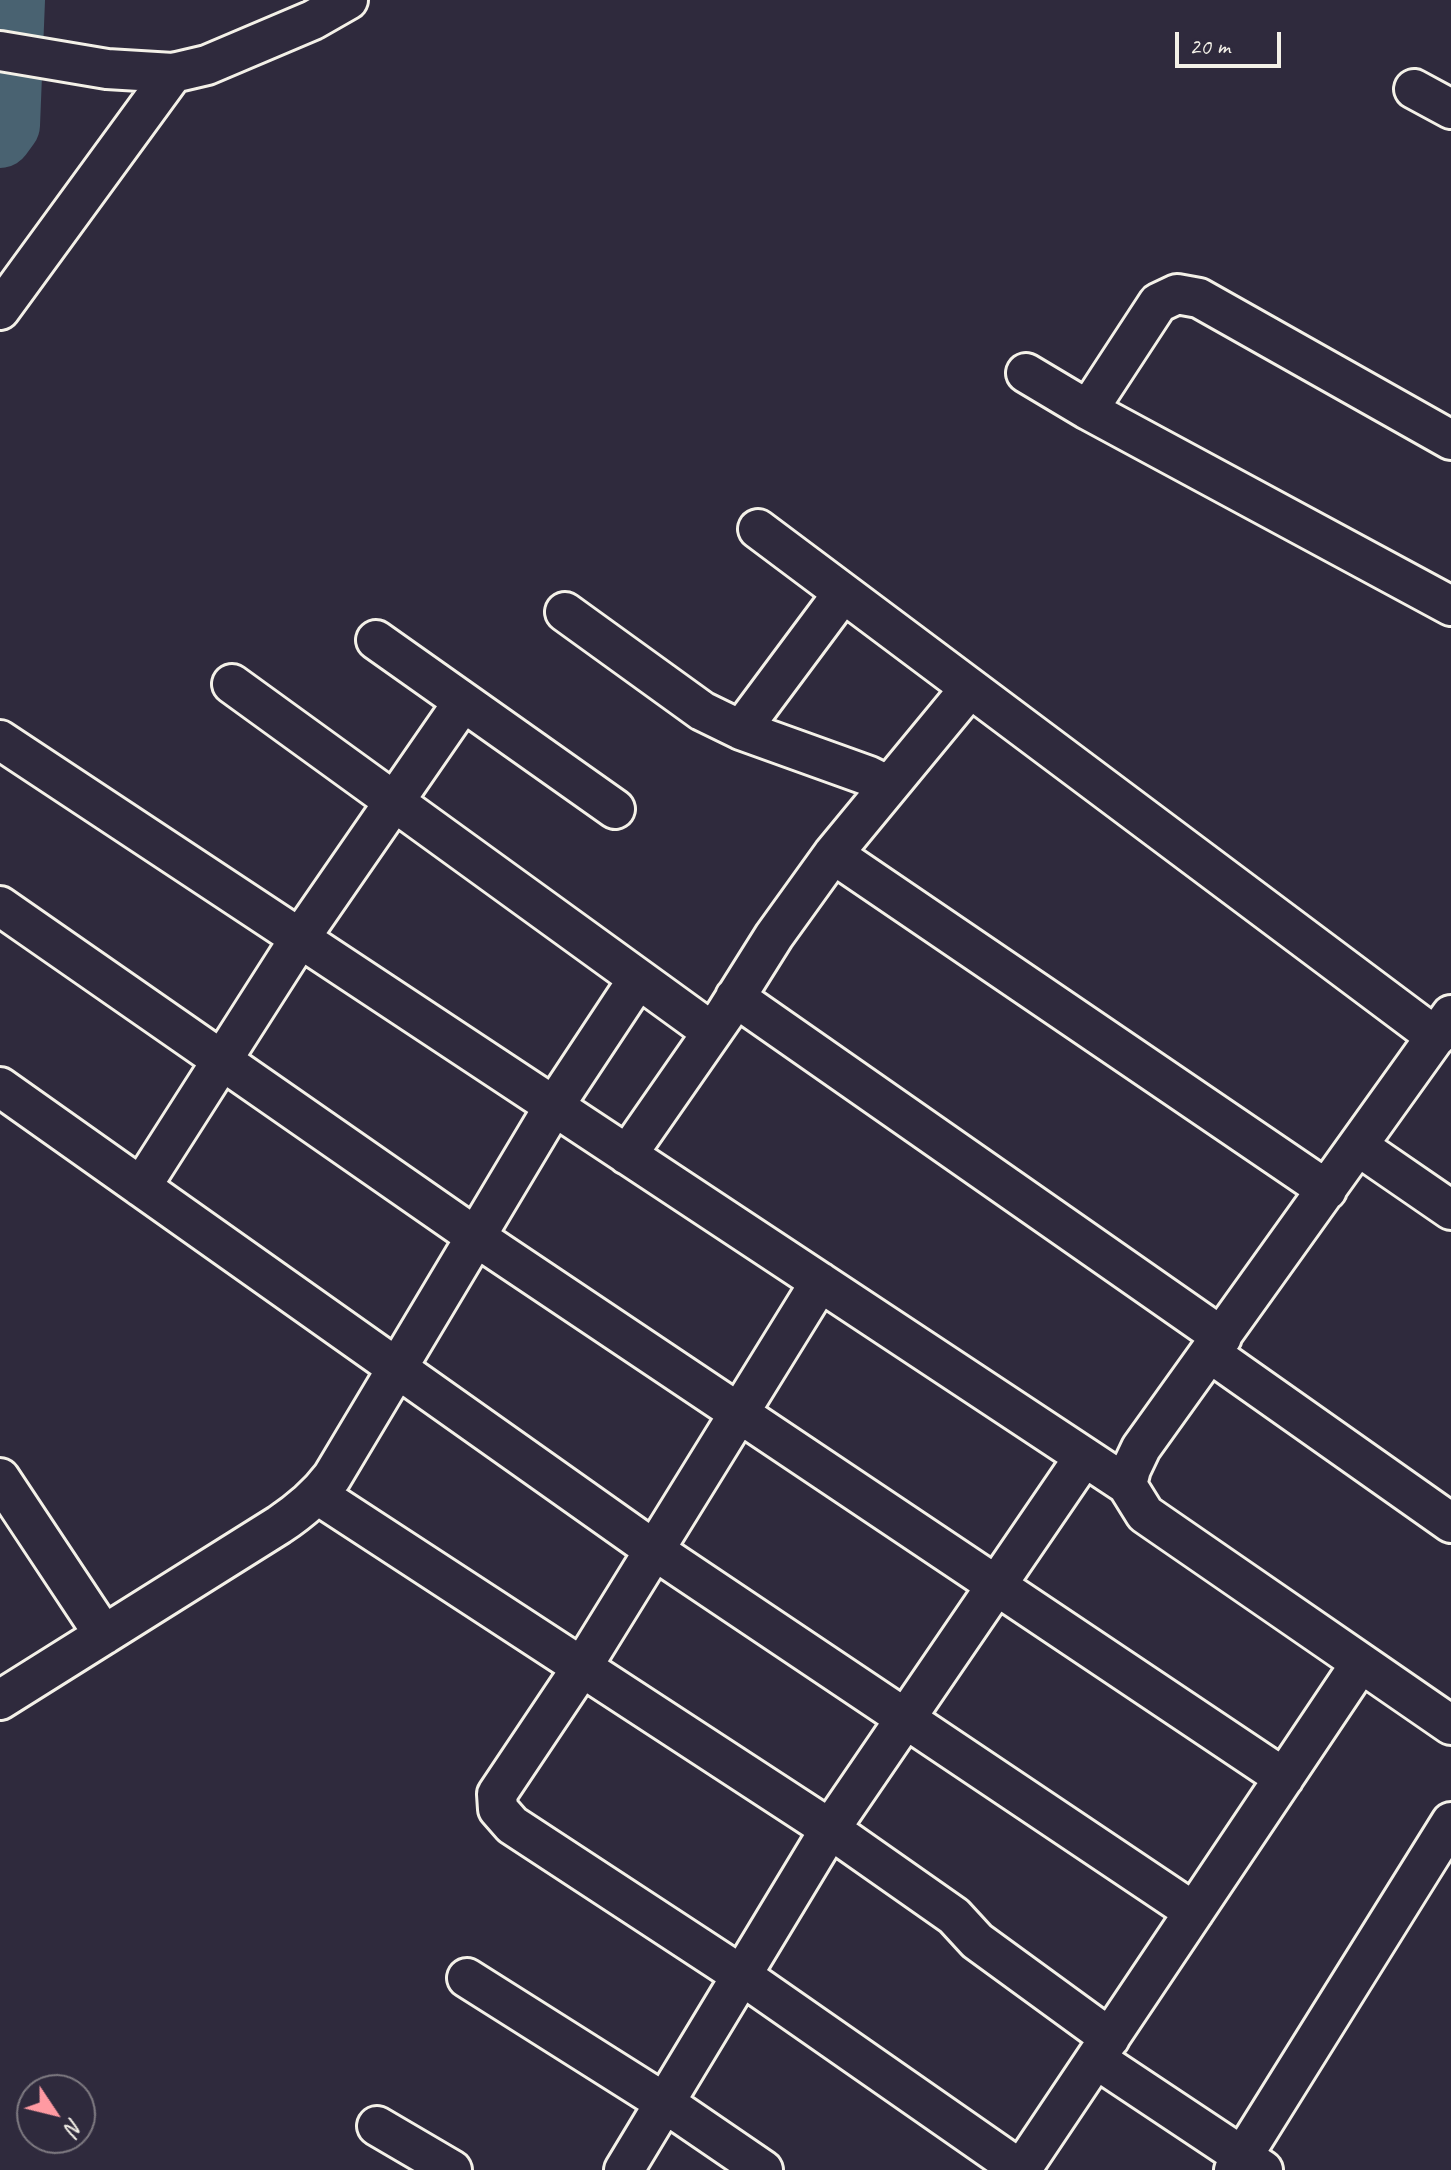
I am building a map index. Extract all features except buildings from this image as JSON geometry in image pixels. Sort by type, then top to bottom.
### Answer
[{"type":"street","points":[[0,51],[107,69],[173,73],[207,65],[313,20],[348,0]]},
{"type":"street","points":[[0,310],[173,73]]},
{"type":"street","points":[[1414,89],[1451,109]]},
{"type":"street","points":[[1088,410],[1158,303],[1177,294],[1199,298],[1451,440]]},
{"type":"street","points":[[1026,373],[1088,410],[1451,606]]},
{"type":"street","points":[[758,529],[970,688],[1443,1026],[1141,1448],[1127,1485]]},
{"type":"street","points":[[741,730],[843,593]]},
{"type":"street","points":[[565,612],[702,711],[741,730],[857,771],[889,786]]},
{"type":"street","points":[[376,640],[615,809]]},
{"type":"street","points":[[232,684],[712,1032]]},
{"type":"street","points":[[627,1155],[833,854],[970,688]]},
{"type":"street","points":[[141,1187],[300,938],[463,702]]},
{"type":"street","points":[[0,740],[1127,1485],[1145,1514],[1451,1725]]},
{"type":"street","points":[[833,854],[1327,1190]]},
{"type":"street","points":[[0,906],[476,1237],[1284,1778]]},
{"type":"street","points":[[0,1700],[290,1518],[318,1495],[397,1370],[554,1106],[638,979]]},
{"type":"street","points":[[735,997],[1216,1345],[1451,1523]]},
{"type":"street","points":[[0,1087],[654,1550],[1194,1912]]},
{"type":"street","points":[[1358,1146],[1451,1210]]},
{"type":"street","points":[[820,1282],[582,1667],[497,1794],[498,1809],[512,1825],[741,1975],[1021,2170],[1360,1664]]},
{"type":"street","points":[[624,2170],[830,1829],[1084,1457]]},
{"type":"street","points":[[0,1478],[104,1635]]},
{"type":"street","points":[[318,1495],[830,1829],[954,1916],[977,1941],[1247,2165],[1451,1822]]},
{"type":"street","points":[[467,1978],[665,2103],[763,2170]]},
{"type":"street","points":[[377,2126],[452,2170]]},
{"type":"waterway","points":[[0,136],[8,125],[13,0]]}]
